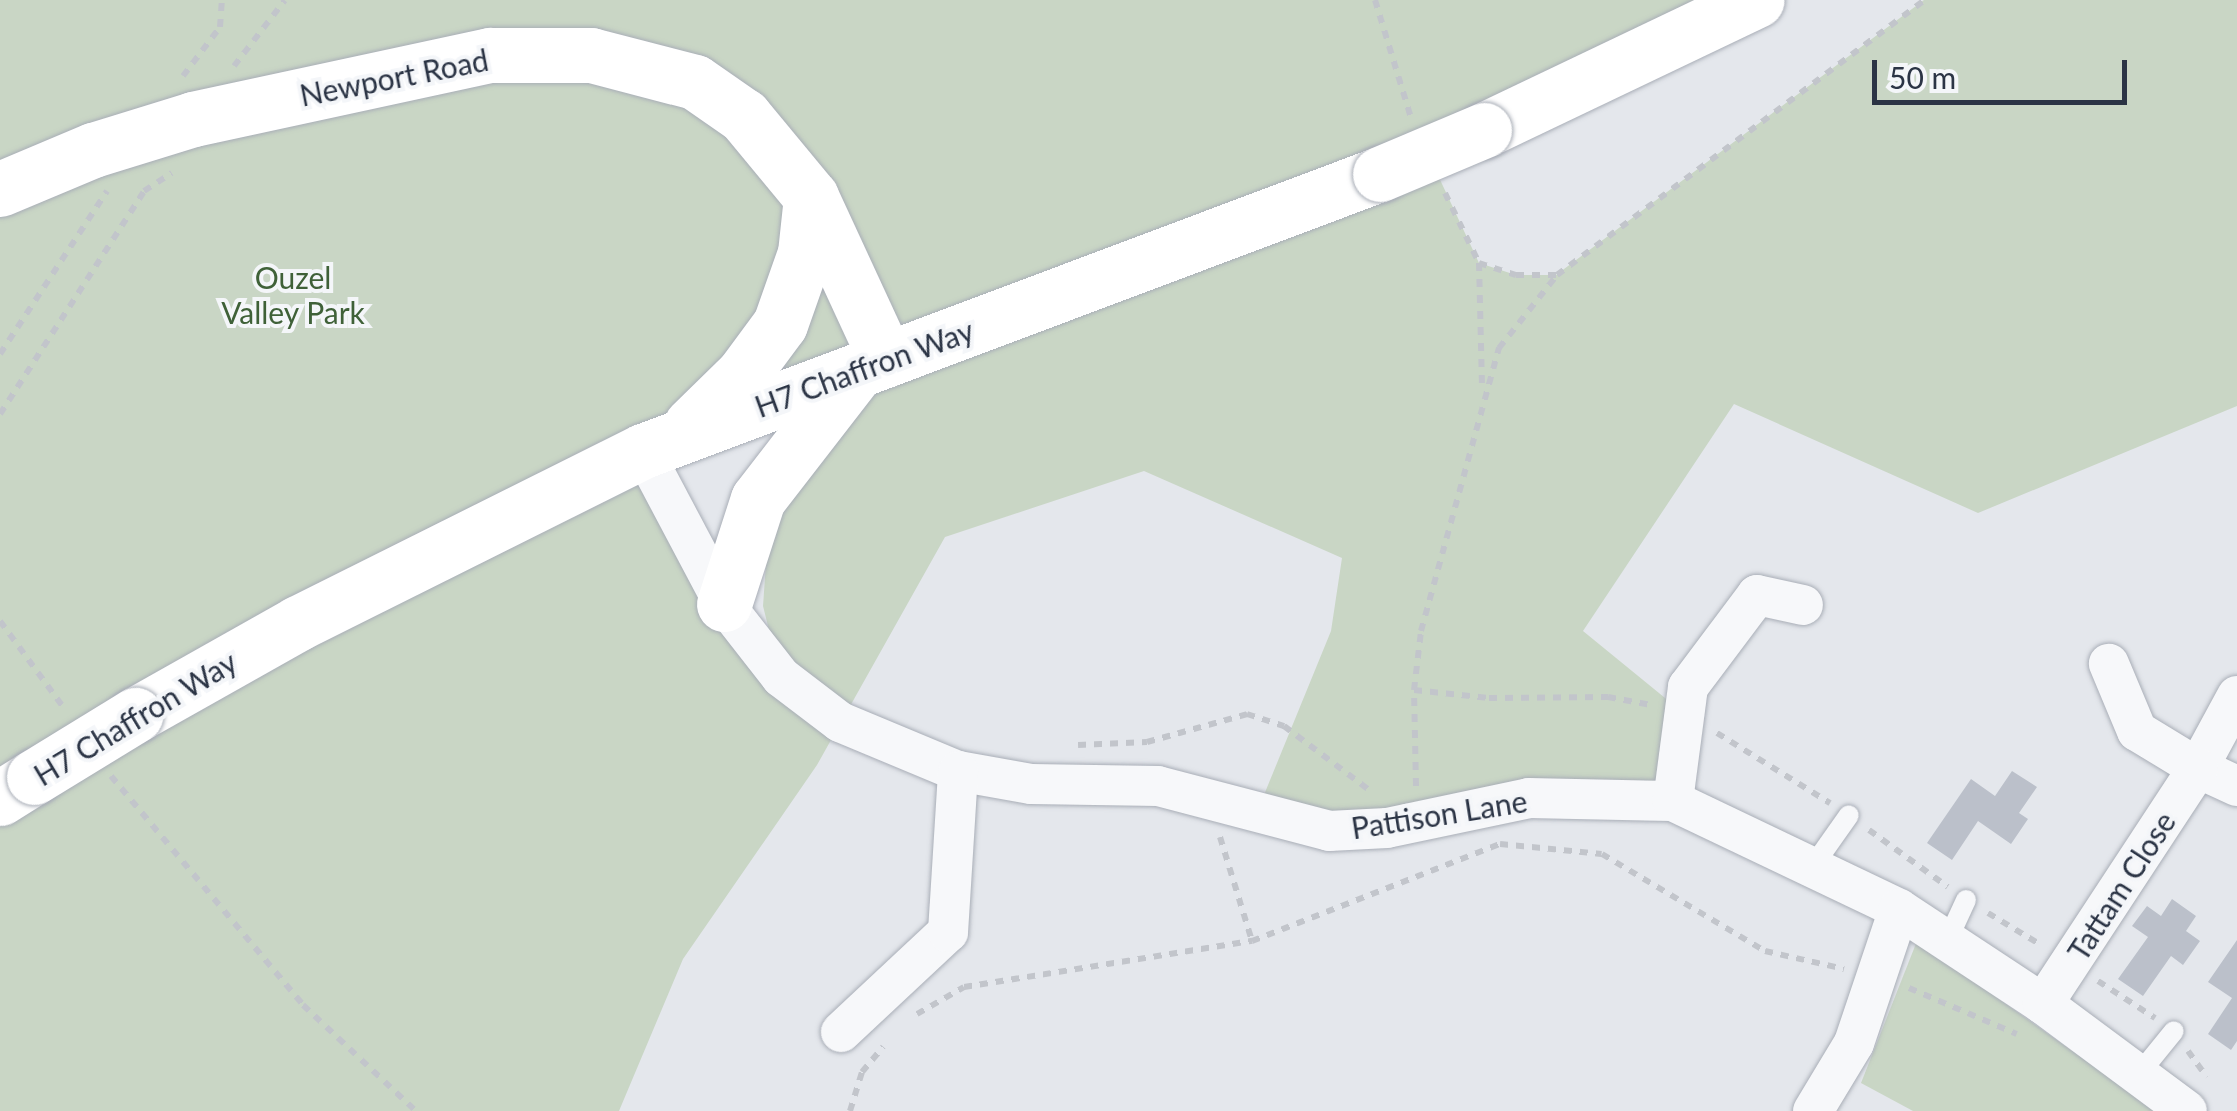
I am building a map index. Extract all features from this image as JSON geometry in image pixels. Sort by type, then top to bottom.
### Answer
[{"type":"street","name":"H7 Chaffron Way","points":[[17,788],[298,623],[661,444],[1380,174],[1484,130],[1757,0]]},
{"type":"street","name":"Newport Road","points":[[0,189],[170,126],[490,56],[591,55],[695,82],[744,116],[811,197],[872,364]]},
{"type":"street","points":[[661,444],[743,374],[780,324],[805,252],[811,197]]},
{"type":"street","points":[[724,604],[758,499],[872,364]]},
{"type":"street","name":"Pattison Lane","points":[[661,444],[724,604],[781,677],[840,722],[958,771],[1031,784],[1158,786],[1209,795],[1329,831],[1426,821],[1529,798],[1673,801],[1899,909],[2043,1004],[2187,1111]]},
{"type":"street","points":[[1673,801],[1688,687],[1746,583],[1804,606]]},
{"type":"street","points":[[2108,664],[2137,730],[2198,768],[2237,786]]},
{"type":"street","name":"Tattam Close","points":[[2043,1004],[2198,768],[2237,696]]},
{"type":"street","points":[[841,1032],[948,932],[958,771]]},
{"type":"street","points":[[1813,1111],[1854,1043],[1899,909]]},
{"type":"lane","points":[[1813,866],[1849,816]]},
{"type":"lane","points":[[1948,939],[1966,900]]},
{"type":"lane","points":[[2139,1074],[2174,1031]]},
{"type":"path","points":[[170,126],[220,27],[222,0]]},
{"type":"path","points":[[0,354],[170,126],[284,0]]},
{"type":"path","points":[[1442,863],[1415,782],[1421,631],[1482,392],[1499,348],[1556,275],[1924,0]]},
{"type":"path","points":[[0,414],[144,192],[186,161],[170,126]]},
{"type":"path","points":[[1479,263],[1482,392]]},
{"type":"path","points":[[0,621],[74,722]]},
{"type":"path","points":[[1072,745],[1147,742],[1247,714],[1284,726],[1380,796]]},
{"type":"path","points":[[107,769],[303,1005],[416,1111]]},
{"type":"path","points":[[1398,789],[1415,782]]},
{"type":"path","points":[[1209,795],[1252,941]]},
{"type":"path","points":[[906,1021],[964,987],[1252,941],[1442,863],[1500,844],[1602,854],[1765,951],[1876,976],[1966,1008],[2034,1043]]},
{"type":"path","points":[[850,1111],[862,1072],[894,1034]]},
{"type":"green space","name":"Ouzel Valley Park","points":[[0,0],[1757,0],[1428,154],[1479,263],[1516,275],[1556,275],[1924,0],[2237,0],[2237,406],[1978,513],[1734,404],[1583,631],[1681,711],[1673,801],[1387,828],[1257,812],[1331,631],[1342,558],[1144,471],[945,537],[817,765],[683,959],[619,1111],[0,1111]],"holes":[[[885,361],[789,489],[767,549],[763,606],[780,674],[644,452]]]},
{"type":"green space","points":[[1917,941],[2157,1111],[1913,1111],[1861,1083]]},
{"type":"building","points":[[2012,771],[2037,787],[2019,813],[2028,819],[2011,844],[1978,821],[1952,860],[1927,843],[1971,779],[1995,796]]},
{"type":"building","points":[[2172,899],[2196,916],[2186,931],[2200,941],[2183,965],[2171,956],[2143,996],[2118,979],[2148,937],[2132,926],[2147,906],[2161,916]]},
{"type":"building","points":[[2237,940],[2237,1041],[2231,1050],[2208,1034],[2232,998],[2208,982]]}]
